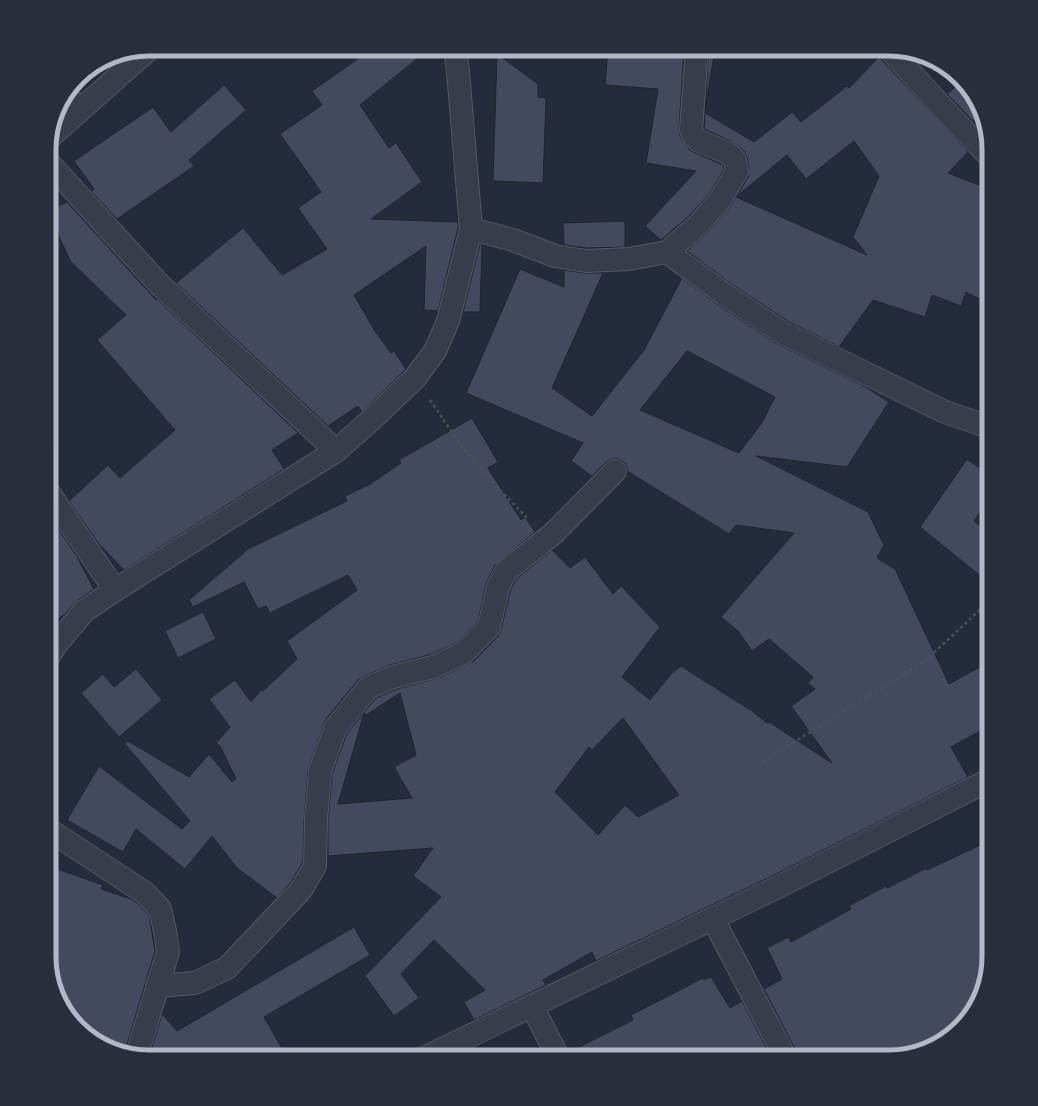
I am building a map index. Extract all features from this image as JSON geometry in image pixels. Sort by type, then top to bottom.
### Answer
[{"type":"street","points":[[56,645],[84,611],[336,451],[415,378],[434,351],[448,321],[471,229],[456,56]]},
{"type":"street","points":[[471,229],[513,240],[555,256],[586,261],[630,259],[667,252],[698,226],[720,200],[737,171],[735,160],[728,153],[694,138],[691,130],[696,56]]},
{"type":"street","points":[[895,56],[982,149]]},
{"type":"street","points":[[60,123],[73,103],[138,57]]},
{"type":"street","points":[[56,171],[159,284],[336,451]]},
{"type":"street","points":[[667,252],[724,294],[783,333],[945,412],[982,425]]},
{"type":"street","points":[[157,986],[194,983],[228,968],[301,890],[315,866],[316,820],[320,771],[336,728],[368,688],[393,677],[433,667],[464,653],[489,627],[498,587],[506,571],[554,533],[616,471]]},
{"type":"street","points":[[56,503],[115,590]]},
{"type":"street","points":[[441,1050],[778,887],[982,784]]},
{"type":"street","points":[[56,835],[145,893],[160,909],[168,952],[138,1049]]},
{"type":"street","points":[[713,918],[781,1050]]},
{"type":"street","points":[[532,1006],[554,1050]]},
{"type":"path","points":[[415,378],[462,447],[547,539]]},
{"type":"path","points":[[762,762],[925,661],[982,608]]},
{"type":"building","points":[[362,56],[420,56],[360,105],[389,148],[396,143],[422,182],[371,219],[458,222],[458,228],[438,311],[424,310],[426,246],[354,295],[375,331],[391,353],[394,351],[406,369],[362,412],[358,406],[328,426],[176,283],[243,228],[282,275],[327,249],[298,208],[321,192],[280,134],[322,105],[312,91]]},
{"type":"building","points":[[497,56],[500,56],[538,84],[538,97],[546,98],[543,183],[493,181]]},
{"type":"building","points":[[607,56],[684,56],[679,129],[680,135],[683,142],[691,151],[721,164],[724,169],[710,193],[688,217],[661,240],[645,226],[696,171],[646,163],[658,89],[605,85]]},
{"type":"building","points":[[709,56],[714,56],[705,108]]},
{"type":"building","points":[[879,57],[968,152],[948,173],[982,186],[982,300],[966,292],[961,306],[932,295],[925,317],[873,300],[839,347],[789,322],[731,284],[687,251],[706,234],[729,208],[736,197],[867,255],[853,237],[879,176],[854,141],[806,179],[787,155],[737,196],[748,177],[749,169],[747,157],[744,151],[733,142],[704,129],[705,113],[754,142],[792,112],[801,122],[847,86],[849,88]]},
{"type":"building","points":[[224,85],[246,110],[189,160],[194,166],[117,219],[91,191],[94,189],[74,161],[153,107],[171,132]]},
{"type":"building","points":[[957,86],[970,102],[977,118],[973,121],[947,94]]},
{"type":"building","points":[[67,202],[156,300],[157,299],[298,433],[272,450],[284,469],[124,570],[99,544],[69,501],[108,465],[120,478],[175,430],[97,340],[126,315],[71,262],[56,231],[56,207]]},
{"type":"building","points":[[625,221],[625,247],[587,248],[564,245],[563,223]]},
{"type":"building","points":[[480,244],[482,245],[480,312],[463,312]]},
{"type":"building","points":[[520,269],[564,287],[564,270],[584,273],[603,273],[552,388],[592,416],[644,350],[682,278],[717,304],[776,343],[862,385],[889,402],[847,467],[756,456],[868,512],[884,545],[877,558],[895,569],[949,684],[982,666],[982,730],[951,747],[968,777],[772,876],[596,961],[592,952],[543,980],[546,985],[474,1020],[464,1002],[485,990],[434,940],[401,974],[419,998],[394,1016],[365,976],[441,897],[413,876],[433,848],[328,856],[328,821],[332,774],[347,733],[376,698],[397,689],[438,678],[473,662],[498,636],[501,630],[510,591],[516,579],[552,550],[570,568],[585,557],[613,594],[621,586],[660,627],[622,677],[650,700],[672,673],[681,666],[752,711],[767,723],[769,722],[832,763],[791,706],[815,689],[808,683],[813,677],[769,639],[752,651],[738,631],[721,617],[794,533],[736,525],[729,534],[627,471],[627,467],[624,462],[618,459],[612,459],[606,462],[592,476],[571,461],[583,443],[466,393]],"holes":[[[687,351],[775,397],[761,424],[739,453],[640,410]],[[400,693],[416,755],[394,767],[412,798],[338,804],[364,713],[366,715]],[[623,718],[679,795],[638,817],[625,805],[598,835],[555,792],[589,747],[592,750]]]},
{"type":"building","points":[[472,418],[498,462],[488,468],[521,520],[525,517],[535,532],[495,565],[486,584],[478,621],[457,643],[429,655],[390,665],[363,677],[358,680],[326,719],[308,770],[304,820],[303,862],[291,882],[277,898],[237,868],[212,836],[185,869],[136,829],[123,852],[67,820],[99,766],[182,829],[190,821],[125,744],[128,741],[189,777],[209,754],[232,782],[236,779],[220,746],[216,743],[230,727],[209,699],[235,680],[251,702],[261,690],[263,691],[297,659],[287,641],[357,590],[348,575],[270,613],[266,606],[258,609],[244,582],[193,607],[189,600],[248,549],[347,501],[345,496],[370,484],[401,463],[399,460]]},
{"type":"building","points":[[967,459],[982,469],[982,509],[974,521],[982,527],[982,577],[920,527]]},
{"type":"building","points":[[56,525],[76,555],[94,589],[77,601],[64,615],[56,620]]},
{"type":"building","points":[[203,612],[216,639],[178,658],[165,631]]},
{"type":"building","points":[[136,669],[162,700],[119,737],[81,693],[103,674],[114,687]]},
{"type":"building","points":[[982,844],[981,969],[977,987],[963,1014],[936,1038],[907,1048],[889,1050],[795,1050],[764,989],[782,979],[767,948],[788,937],[791,942],[851,909],[849,906],[886,886],[887,888],[927,868],[927,870]]},
{"type":"building","points":[[56,868],[103,885],[101,889],[131,899],[137,903],[149,915],[155,951],[126,1047],[108,1040],[92,1031],[72,1009],[63,993],[58,975],[56,963]]},
{"type":"building","points":[[354,927],[370,955],[264,1017],[283,1050],[151,1050],[162,1014],[177,1031]]},
{"type":"building","points":[[711,977],[730,1008],[742,1001],[767,1050],[573,1050],[633,1020],[631,1015],[702,978],[704,980]]}]
